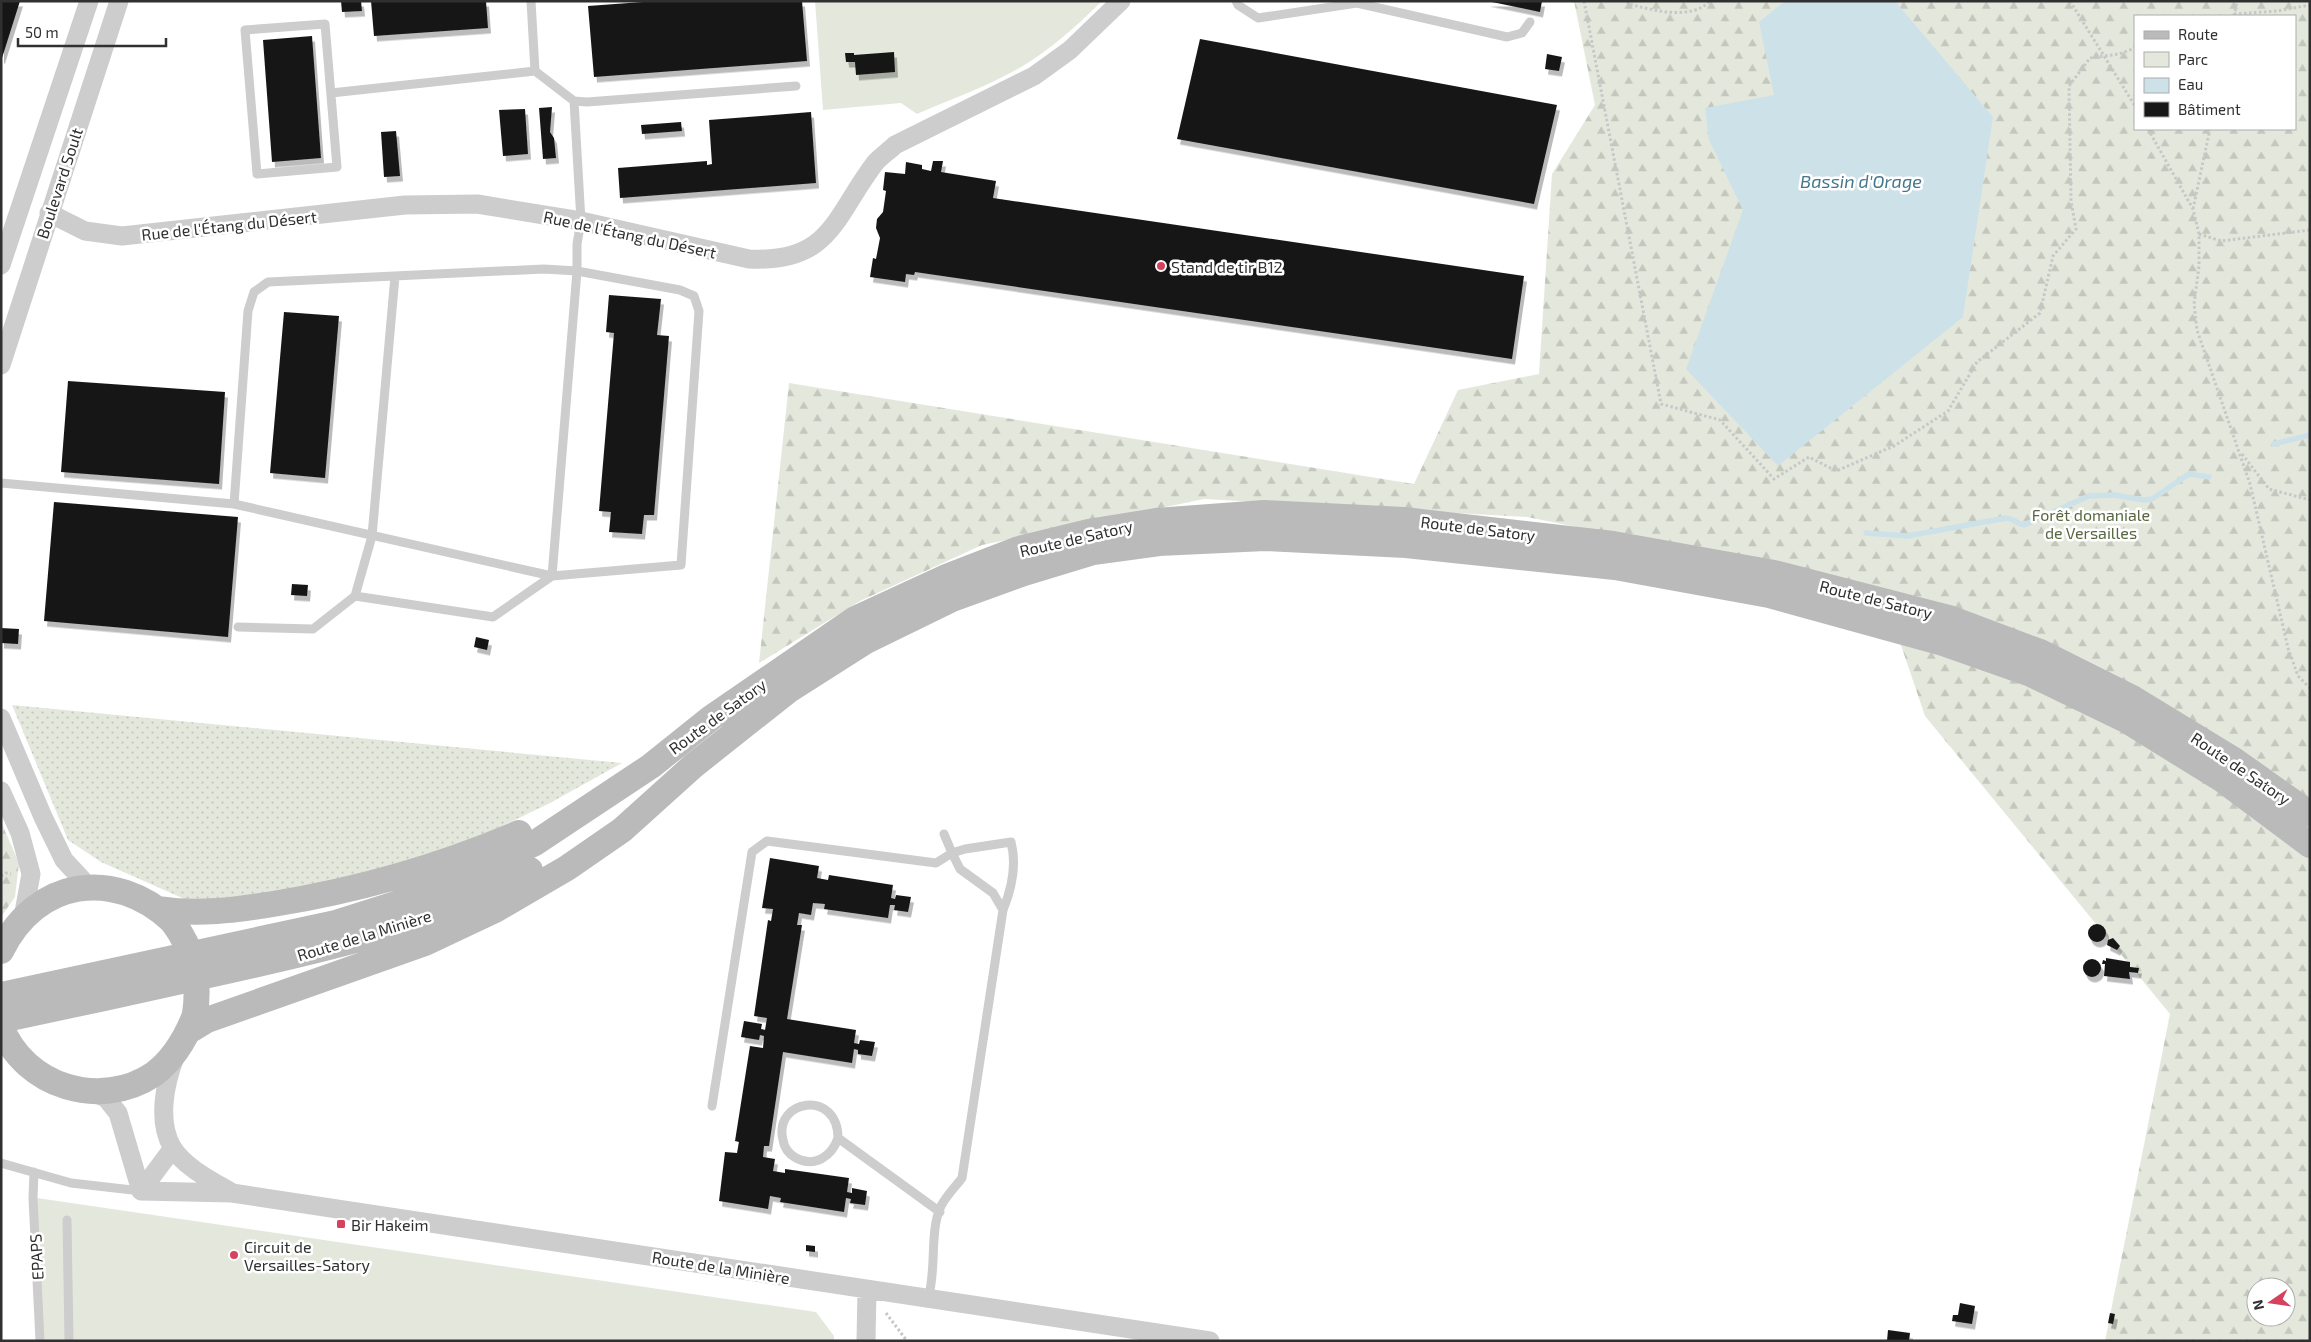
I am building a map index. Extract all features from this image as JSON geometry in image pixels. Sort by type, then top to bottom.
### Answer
[{"type":"main road","name":"Route de Satory","points":[[651,766],[711,718],[855,619],[944,578],[1019,549],[1088,532],[1156,521],[1264,513],[1404,520],[1613,544],[1774,573],[1949,618],[2040,652],[2134,699],[2234,760],[2310,814]]},
{"type":"main road","name":"Route de Satory","points":[[693,766],[789,690],[866,641],[952,599],[1024,573],[1093,552],[1159,543],[1265,538],[1396,544],[1615,567],[1673,577],[1768,595],[1943,643],[2032,674],[2126,720],[2223,780],[2310,845]]},
{"type":"main road","points":[[166,915],[261,906],[316,897],[407,874],[488,846],[532,827],[651,766]]},
{"type":"main road","name":"Route de la Minière","points":[[1,995],[336,923],[396,904],[477,872],[535,843],[651,766]]},
{"type":"main road","points":[[187,1032],[207,1020],[425,943],[495,910],[567,868],[622,830],[693,766]]},
{"type":"main road","name":"Route de la Minière","points":[[1,1020],[324,950],[423,919],[511,881],[617,818],[693,766]]},
{"type":"main road","points":[[3,944],[23,918],[46,900],[67,891],[89,887],[108,887],[126,891],[144,899],[166,915],[182,934],[195,965],[198,982],[187,1032],[167,1063],[139,1082],[115,1089],[90,1091],[72,1088],[54,1082],[38,1073],[10,1050]]},
{"type":"street","name":"Boulevard Soult","points":[[1,265],[9,217],[89,1]]},
{"type":"street","name":"Boulevard Soult","points":[[1,366],[119,1]]},
{"type":"street","name":"Rue de l'Étang du Désert","points":[[49,213],[85,231],[122,236],[405,205],[477,204],[581,221],[749,258],[773,260],[797,254],[820,240],[836,225],[876,162],[895,145],[1034,76],[1070,50],[1122,1]]},
{"type":"street","points":[[1,718],[64,860],[89,887]]},
{"type":"street","points":[[1,791],[20,833],[31,874],[23,918]]},
{"type":"street","points":[[187,1032],[168,1075],[164,1103],[165,1128],[172,1148],[197,1172],[232,1193]]},
{"type":"street","points":[[90,1091],[106,1098],[118,1113],[141,1190]]},
{"type":"street","points":[[141,1190],[172,1148]]},
{"type":"street","name":"Route de la Minière","points":[[141,1190],[232,1193],[1210,1341]]},
{"type":"street","points":[[866,1341],[867,1289]]},
{"type":"lane","points":[[530,1],[535,71]]},
{"type":"lane","points":[[1236,1],[1238,5],[1258,18],[1356,3],[1507,37],[1522,33],[1530,22]]},
{"type":"lane","points":[[325,24],[331,93],[337,167],[257,174],[245,30],[325,24]]},
{"type":"lane","points":[[331,93],[535,71],[574,101],[587,102],[796,86]]},
{"type":"lane","points":[[552,576],[577,272],[577,244],[581,221],[574,101]]},
{"type":"lane","points":[[1,483],[234,504],[552,576],[681,565],[699,311],[694,296],[680,290],[577,272],[544,269],[268,282],[254,292],[248,311],[234,504]]},
{"type":"lane","points":[[238,627],[312,630],[355,596],[372,536],[395,276]]},
{"type":"lane","points":[[355,596],[493,617],[552,576]]},
{"type":"lane","points":[[944,834],[960,869],[993,894],[1003,910]]},
{"type":"lane","points":[[712,1106],[752,852],[767,841],[936,863],[965,849],[1011,842],[1013,853],[1012,888],[1003,910],[962,1178],[941,1206],[932,1265],[932,1285],[928,1298]]},
{"type":"lane","points":[[816,1105],[831,1113],[838,1129],[838,1138],[835,1147],[822,1159],[803,1161],[795,1157],[784,1144],[782,1127],[791,1112],[799,1107],[816,1105]]},
{"type":"lane","points":[[838,1138],[940,1212]]},
{"type":"lane","points":[[1,1163],[71,1183],[141,1190]]},
{"type":"lane","name":"EPAPS","points":[[34,1172],[33,1198],[40,1341]]},
{"type":"lane","points":[[67,1220],[69,1341]]},
{"type":"path","points":[[1584,1],[1660,404],[1720,420],[1774,479],[1809,457],[1836,471],[1894,446],[1948,411],[1978,362],[2040,313],[2053,256],[2076,229],[2071,192],[2069,86],[2090,58],[2119,54],[2134,48]]},
{"type":"path","points":[[1627,1],[1629,4],[1667,14],[1704,8],[1710,1]]},
{"type":"path","points":[[2070,1],[2134,104]]},
{"type":"path","points":[[2237,1],[2234,15],[2277,11],[2310,5]]},
{"type":"path","points":[[2149,130],[2193,210],[2199,234],[2200,266],[2194,304],[2198,330],[2250,484],[2288,648],[2298,676],[2310,688]]},
{"type":"path","points":[[2193,210],[2210,130]]},
{"type":"path","points":[[2199,234],[2221,241],[2310,230]]},
{"type":"path","points":[[2240,451],[2269,489],[2310,500]]},
{"type":"green space","points":[[815,1],[1102,1],[1065,35],[1027,64],[981,87],[917,114],[901,103],[823,110]]},
{"type":"green space","name":"Forêt domaniale de Versailles","points":[[1574,1],[2310,1],[2310,1341],[2105,1341],[2170,1014],[1925,716],[1885,598],[1692,550],[1527,517],[1204,499],[982,545],[860,601],[759,663],[789,383],[1414,484],[1458,390],[1539,374],[1552,174],[1595,105]]},
{"type":"green space","points":[[12,705],[622,763],[550,803],[473,840],[304,891],[189,901],[101,862],[68,840]]},
{"type":"green space","points":[[1,822],[19,863],[15,897],[1,917]]},
{"type":"green space","name":"Circuit de Versailles-Satory","points":[[37,1198],[816,1312],[834,1336],[834,1341],[39,1341]]},
{"type":"water","name":"Bassin d'Orage","points":[[1785,1],[1895,1],[1993,117],[1963,317],[1778,466],[1686,369],[1743,210],[1709,140],[1705,108],[1774,95],[1759,22]]},
{"type":"building","points":[[1,1],[20,1],[2,58],[1,58]]},
{"type":"building","points":[[341,1],[361,1],[362,11],[342,12]]},
{"type":"building","points":[[371,1],[486,1],[488,28],[374,36]]},
{"type":"building","points":[[656,1],[802,1],[807,61],[594,77],[588,6]]},
{"type":"building","points":[[1487,1],[1542,1],[1540,12]]},
{"type":"building","points":[[312,36],[321,158],[272,162],[263,40]]},
{"type":"building","points":[[1200,39],[1557,105],[1534,204],[1177,139]]},
{"type":"building","points":[[894,52],[895,72],[856,75],[855,62],[846,62],[845,53],[854,53],[854,55]]},
{"type":"building","points":[[1547,54],[1562,57],[1559,71],[1545,69]]},
{"type":"building","points":[[552,107],[550,132],[554,138],[556,158],[543,159],[539,108]]},
{"type":"building","points":[[525,109],[528,154],[503,156],[499,110]]},
{"type":"building","points":[[811,112],[816,183],[620,198],[618,168],[707,161],[707,165],[712,164],[709,120]]},
{"type":"building","points":[[681,122],[682,131],[642,134],[641,125]]},
{"type":"building","points":[[396,131],[400,176],[384,177],[381,132]]},
{"type":"building","name":"Stand de tir B12","points":[[933,161],[943,161],[941,172],[996,181],[993,198],[1524,276],[1512,359],[915,272],[914,275],[906,274],[905,282],[870,277],[873,258],[876,259],[880,238],[876,228],[877,219],[883,212],[886,191],[883,190],[885,172],[905,174],[906,162],[922,165],[922,169],[931,171]]},
{"type":"building","points":[[609,295],[661,299],[657,335],[669,336],[654,515],[644,515],[642,534],[609,532],[611,512],[599,511],[614,333],[606,332]]},
{"type":"building","points":[[284,312],[339,316],[325,478],[270,473]]},
{"type":"building","points":[[68,381],[225,392],[219,484],[61,472]]},
{"type":"building","points":[[54,502],[238,517],[228,637],[44,621]]},
{"type":"building","points":[[292,584],[308,585],[307,596],[291,595]]},
{"type":"building","points":[[1,628],[19,629],[18,644],[1,643]]},
{"type":"building","points":[[476,637],[489,640],[487,650],[474,647]]},
{"type":"building","points":[[770,858],[819,866],[817,878],[828,880],[829,875],[893,885],[891,898],[895,899],[896,895],[911,897],[908,912],[894,910],[895,905],[890,905],[888,918],[824,909],[825,904],[813,903],[811,915],[799,913],[797,925],[802,925],[787,1019],[856,1030],[854,1043],[859,1044],[860,1040],[875,1042],[872,1056],[858,1054],[858,1050],[854,1049],[852,1063],[783,1052],[769,1146],[764,1146],[763,1157],[775,1159],[773,1171],[785,1173],[785,1169],[849,1178],[847,1192],[852,1193],[852,1188],[867,1191],[865,1205],[850,1203],[851,1199],[846,1198],[844,1212],[780,1202],[781,1198],[770,1196],[768,1209],[719,1201],[725,1152],[737,1153],[739,1142],[735,1141],[750,1046],[763,1048],[764,1036],[760,1035],[759,1040],[741,1037],[744,1021],[762,1024],[761,1029],[765,1030],[767,1018],[754,1016],[768,920],[771,921],[773,909],[762,908]]},
{"type":"building","points":[[2097,924],[2103,927],[2106,933],[2103,939],[2097,942],[2091,939],[2088,933],[2091,927]]},
{"type":"building","points":[[2113,938],[2120,946],[2117,950],[2107,945],[2108,940]]},
{"type":"building","points":[[2106,958],[2130,962],[2130,967],[2139,968],[2138,973],[2129,972],[2130,979],[2104,976],[2105,964],[2102,964],[2103,960],[2106,961]]},
{"type":"building","points":[[2092,959],[2098,962],[2101,968],[2098,974],[2092,977],[2086,974],[2083,968],[2086,962]]},
{"type":"building","points":[[806,1245],[815,1246],[815,1252],[806,1251]]},
{"type":"building","points":[[1960,1303],[1975,1306],[1972,1324],[1952,1321],[1953,1315],[1958,1315]]},
{"type":"building","points":[[2110,1313],[2115,1314],[2113,1324],[2108,1323]]},
{"type":"building","points":[[1888,1330],[1910,1333],[1909,1341],[1887,1341]]},
{"type":"waterway","points":[[2274,444],[2310,435]]},
{"type":"waterway","points":[[1866,533],[1907,536],[2006,518],[2024,525],[2089,496],[2114,495],[2144,500],[2152,499],[2189,474],[2209,477]]},
{"type":"place","name":"Stand de tir B12","points":[[1161,266]]},
{"type":"place","name":"Bir Hakeim","points":[[341,1224]]},
{"type":"place","name":"Circuit de Versailles-Satory","points":[[234,1255]]}]
